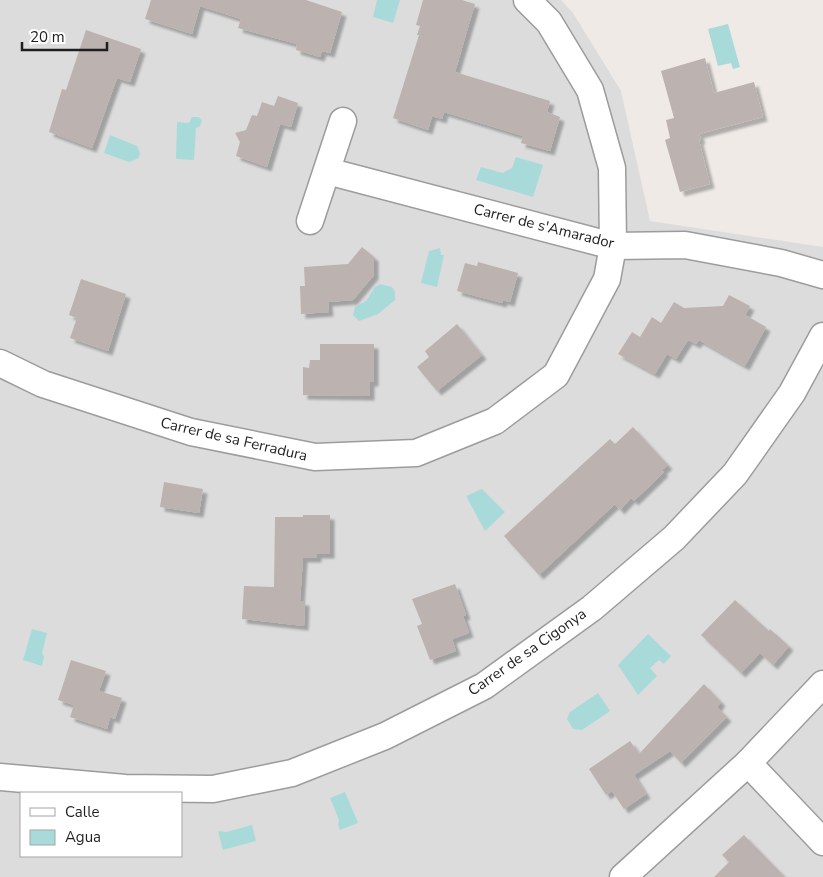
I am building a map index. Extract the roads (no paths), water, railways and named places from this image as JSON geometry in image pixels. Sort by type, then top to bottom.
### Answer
[{"type":"street","name":"Carrer de sa Ferradura","points":[[0,363],[43,384],[191,432],[316,458],[416,453],[495,421],[556,375],[607,279],[613,246],[612,168],[590,90],[549,22],[527,0]]},
{"type":"street","points":[[310,221],[343,121]]},
{"type":"street","name":"Carrer de s'Amarador","points":[[327,171],[613,246],[685,245],[781,263],[823,275]]},
{"type":"street","name":"Carrer de sa Cigonya","points":[[0,777],[125,788],[213,789],[292,772],[385,736],[484,686],[592,608],[674,538],[735,474],[792,393],[823,336]]},
{"type":"street","points":[[623,877],[748,763],[823,684]]},
{"type":"street","points":[[748,763],[823,842]]},
{"type":"water","points":[[377,0],[400,0],[393,23],[373,17]]},
{"type":"water","points":[[728,24],[740,67],[733,69],[731,63],[718,66],[708,29]]},
{"type":"water","points":[[192,117],[199,117],[202,121],[200,126],[196,128],[194,160],[176,159],[177,122],[189,123]]},
{"type":"water","points":[[110,135],[137,146],[140,153],[139,158],[129,162],[104,153]]},
{"type":"water","points":[[516,157],[543,165],[533,197],[476,180],[481,167],[503,173],[512,168]]},
{"type":"water","points":[[440,248],[441,255],[444,255],[437,287],[421,283],[429,251]]},
{"type":"water","points":[[380,284],[392,287],[395,292],[395,300],[378,314],[359,321],[353,315],[355,307],[366,301],[375,287]]},
{"type":"water","points":[[482,489],[505,512],[485,531],[466,496]]},
{"type":"water","points":[[32,629],[47,633],[42,653],[44,657],[42,666],[23,660]]},
{"type":"water","points":[[648,634],[671,656],[664,664],[659,660],[650,668],[657,676],[638,695],[618,665]]},
{"type":"water","points":[[598,693],[610,711],[582,730],[573,729],[567,719],[570,712]]},
{"type":"water","points":[[345,792],[358,823],[340,830],[339,820],[330,798]]},
{"type":"water","points":[[252,825],[256,841],[223,850],[218,831],[226,832]]}]
